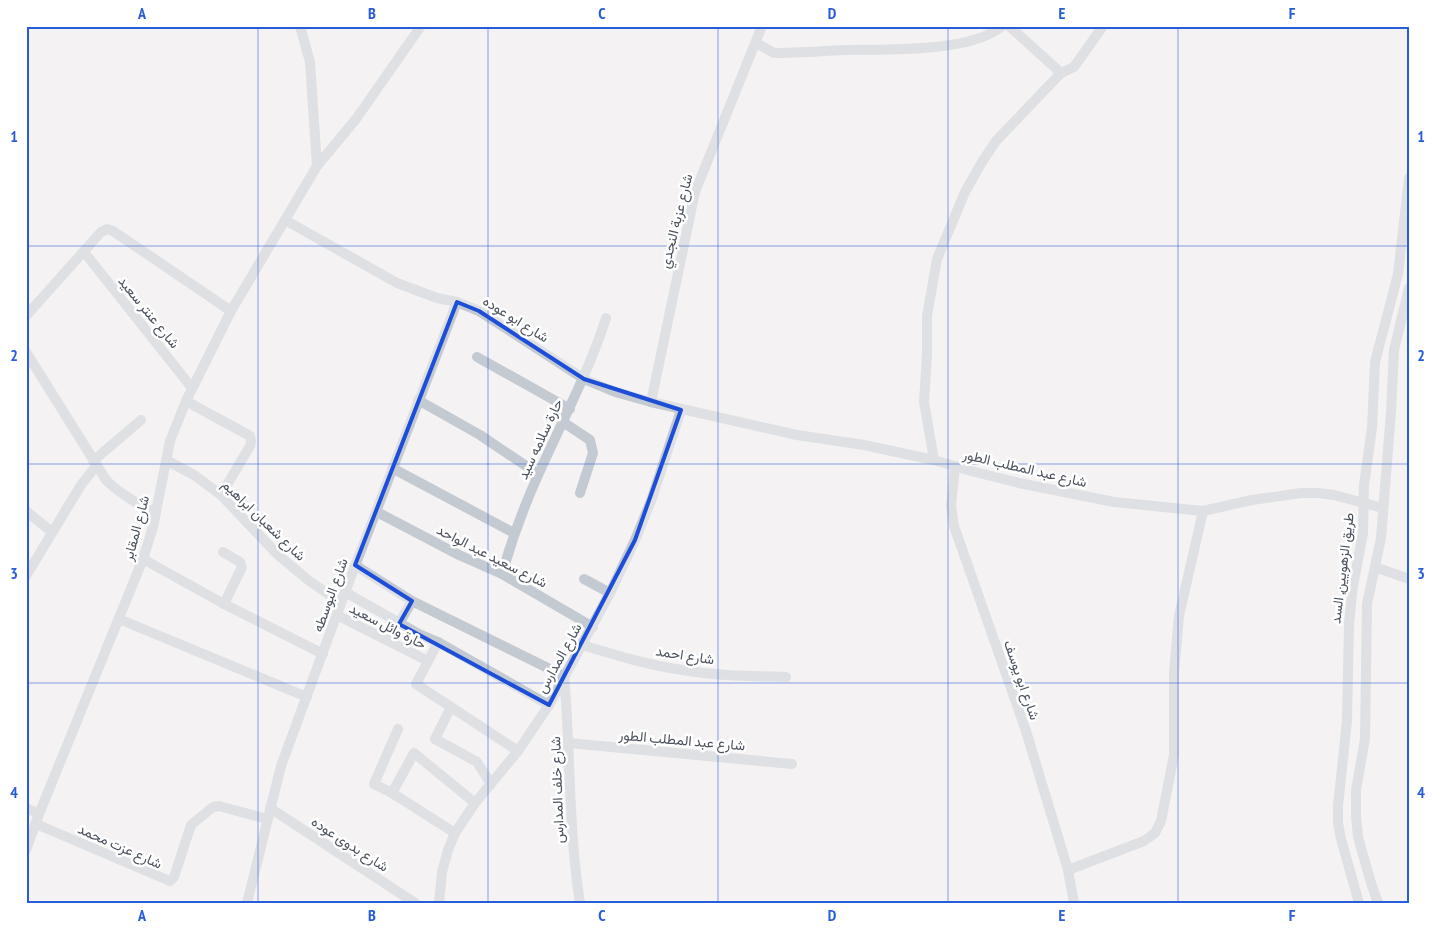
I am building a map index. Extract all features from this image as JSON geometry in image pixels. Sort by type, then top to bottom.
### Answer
[{"type":"street","points":[[300,26],[310,62],[317,166]]},
{"type":"street","name":"شارع المقابر","points":[[26,850],[143,559],[153,527],[170,441],[192,388],[231,310],[317,166],[356,119],[421,26]]},
{"type":"street","name":"شارع عزبة النجدي","points":[[651,402],[695,192],[762,26]]},
{"type":"street","points":[[756,43],[774,53],[919,48],[975,40],[994,33],[1002,26]]},
{"type":"street","points":[[1009,26],[1061,73]]},
{"type":"street","points":[[934,460],[924,402],[927,316],[937,259],[964,192],[996,141],[1061,73],[1074,67],[1104,26]]},
{"type":"street","name":"طريق الزهويين, السد","points":[[1359,903],[1341,839],[1338,806],[1348,721],[1349,614],[1363,533],[1364,485],[1372,428],[1375,362],[1398,274],[1409,178]]},
{"type":"street","name":"شارع ابو عوده","points":[[285,220],[397,283],[479,311],[584,379],[614,392],[681,410]]},
{"type":"street","points":[[26,316],[104,230],[110,230],[231,310]]},
{"type":"street","name":"شارع عنتر سعيد","points":[[84,252],[192,388]]},
{"type":"street","name":"طريق الزهويين, السد","points":[[1378,903],[1358,837],[1355,803],[1364,739],[1367,604],[1381,538],[1392,392],[1392,363],[1409,288]]},
{"type":"street","name":"شارع البوسطه","points":[[247,903],[282,766],[344,592],[377,512],[392,468],[457,302]]},
{"type":"street","name":"حارة سلامه سيد","points":[[502,574],[514,533],[538,474],[584,379],[606,318]]},
{"type":"street","points":[[26,352],[106,480],[116,490],[155,513]]},
{"type":"street","points":[[477,357],[570,409]]},
{"type":"street","points":[[418,400],[480,435],[538,474]]},
{"type":"street","points":[[186,401],[251,438],[250,446],[221,495]]},
{"type":"street","name":"شارع عبد المطلب الطور","points":[[681,410],[797,435],[864,445],[934,460],[1020,483],[1114,502],[1203,511],[1252,500],[1301,493],[1334,495],[1383,508]]},
{"type":"street","name":"شارع المدارس","points":[[439,903],[442,872],[454,833],[475,803],[518,751],[549,705],[592,627],[635,540],[648,509],[681,410]]},
{"type":"street","points":[[26,576],[95,464],[141,420]]},
{"type":"street","points":[[563,422],[590,440],[593,448],[580,493]]},
{"type":"street","name":"شارع شعبان ابراهيم","points":[[166,460],[194,475],[221,495],[277,554],[341,604]]},
{"type":"street","name":"شارع ابو يوسف","points":[[955,466],[952,497],[954,526],[1026,731],[1068,870],[1074,903]]},
{"type":"street","points":[[392,468],[514,533]]},
{"type":"street","points":[[26,511],[52,532]]},
{"type":"street","points":[[1068,870],[1144,842],[1155,833],[1161,821],[1174,755],[1174,673],[1179,616],[1203,511]]},
{"type":"street","name":"شارع سعيد عبد الواحد","points":[[377,512],[442,546],[502,574],[592,627]]},
{"type":"street","points":[[223,552],[240,562],[242,567],[224,604]]},
{"type":"street","points":[[143,559],[224,604],[323,654]]},
{"type":"street","points":[[355,565],[412,601],[564,676]]},
{"type":"street","points":[[1375,568],[1409,579]]},
{"type":"street","points":[[584,579],[610,592]]},
{"type":"street","points":[[344,592],[399,624],[438,642],[549,705]]},
{"type":"street","points":[[389,641],[412,601]]},
{"type":"street","name":"حارة وائل سعيد","points":[[337,615],[428,661]]},
{"type":"street","points":[[119,620],[307,697]]},
{"type":"street","points":[[438,642],[416,684],[518,751]]},
{"type":"street","name":"شارع احمد","points":[[582,645],[632,660],[682,670],[734,676],[786,677]]},
{"type":"street","name":"شارع خلف المدارس","points":[[564,676],[569,743],[569,791],[572,836],[580,903]]},
{"type":"street","points":[[451,707],[435,739],[477,762],[491,784]]},
{"type":"street","points":[[398,729],[374,784],[392,793],[454,833]]},
{"type":"street","name":"شارع عبد المطلب الطور","points":[[569,743],[792,764]]},
{"type":"street","points":[[392,793],[414,753],[475,803]]},
{"type":"street","name":"شارع عزت محمد","points":[[36,824],[167,882],[173,880],[191,825],[213,807],[219,806],[267,819]]},
{"type":"street","points":[[26,808],[39,814]]},
{"type":"street","name":"شارع بدوى عوده","points":[[270,808],[415,903]]},
{"type":"highlighted area","points":[[457,302],[479,311],[584,379],[681,410],[635,540],[549,705],[399,624],[412,601],[355,565]]}]
